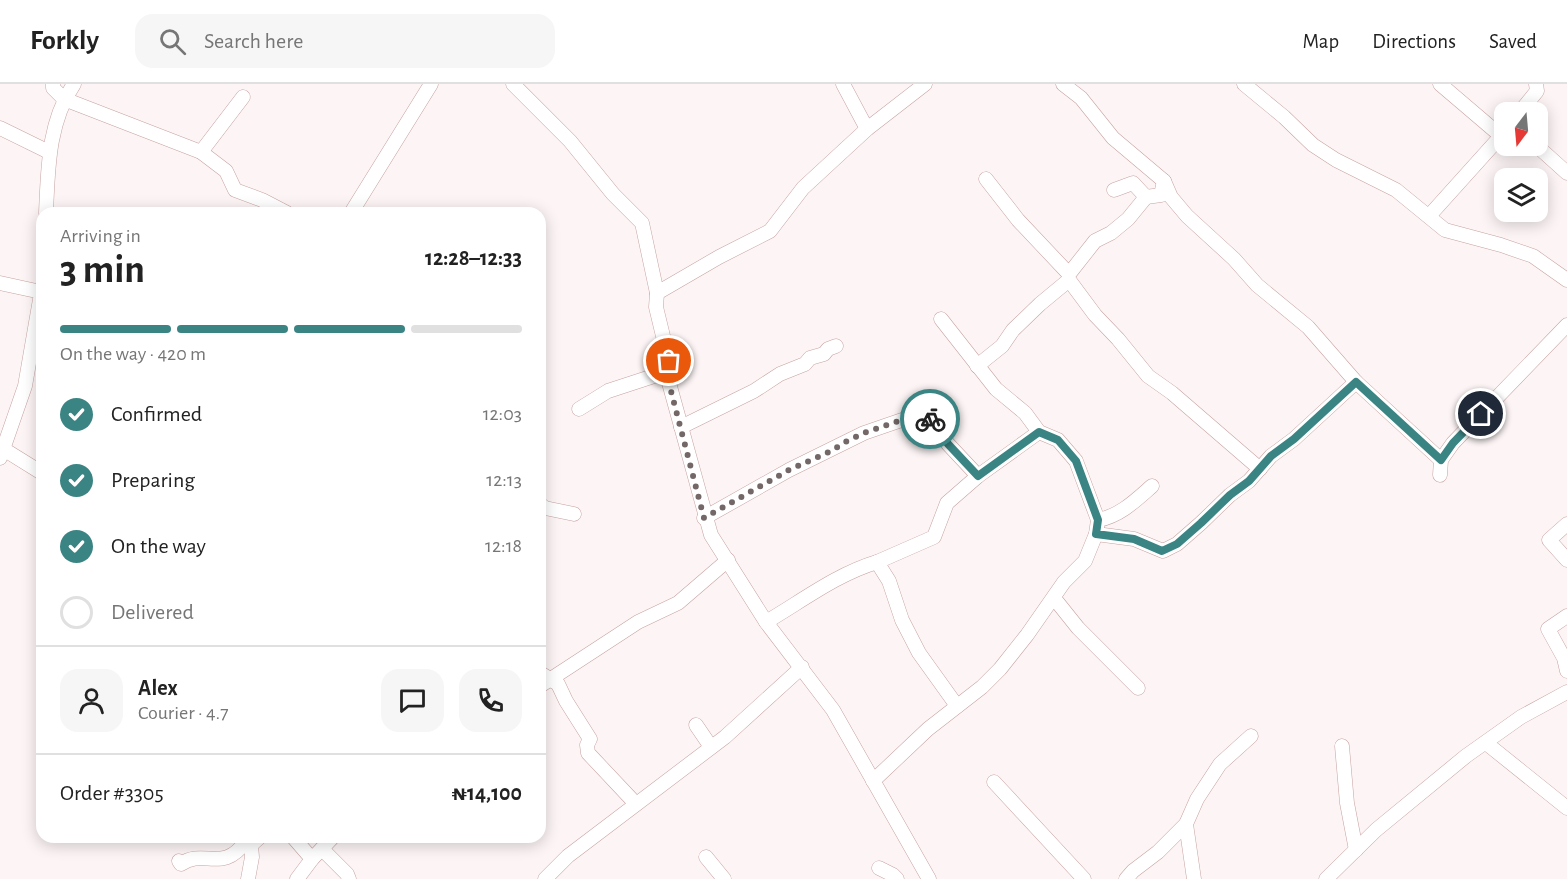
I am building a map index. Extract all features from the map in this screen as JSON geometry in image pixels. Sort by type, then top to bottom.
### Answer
[{"type":"street","points":[[53,84],[53,88],[64,99],[201,152],[226,171],[234,190],[275,207]]},
{"type":"street","points":[[46,207],[49,152],[64,99],[74,84]]},
{"type":"street","points":[[355,207],[431,84]]},
{"type":"street","points":[[513,84],[570,141],[613,194],[642,223],[657,293],[656,307],[669,361],[666,372],[704,518],[711,536],[766,622],[833,710],[929,879]]},
{"type":"street","points":[[843,84],[867,129]]},
{"type":"street","points":[[657,293],[719,256],[770,231],[803,188],[867,129],[925,84]]},
{"type":"street","points":[[1063,84],[1081,98],[1113,138],[1164,181],[1171,197],[1187,216],[1257,285],[1308,327],[1356,382],[1441,460]]},
{"type":"street","points":[[1244,84],[1313,145],[1336,160],[1396,190],[1445,230],[1533,256],[1567,280]]},
{"type":"street","points":[[1440,84],[1494,127]]},
{"type":"street","points":[[1528,102],[1537,91],[1536,84]]},
{"type":"street","points":[[201,152],[243,98]]},
{"type":"street","points":[[0,128],[49,152]]},
{"type":"street","points":[[1429,216],[1494,144]]},
{"type":"street","points":[[1548,156],[1567,173]]},
{"type":"street","points":[[986,179],[1018,220],[1069,277],[1095,315],[1148,376],[1260,469]]},
{"type":"street","points":[[977,366],[1002,346],[1013,330],[1069,277],[1095,241],[1110,234],[1128,219],[1146,197],[1161,195],[1164,181]]},
{"type":"street","points":[[1114,190],[1133,183],[1146,197]]},
{"type":"street","points":[[0,282],[36,289]]},
{"type":"street","points":[[941,319],[996,389],[1025,412],[1039,432],[1058,440],[1076,461],[1097,527]]},
{"type":"street","points":[[36,324],[25,386],[1,452],[36,470]]},
{"type":"street","points":[[1440,475],[1441,460],[1453,443],[1567,325]]},
{"type":"street","points":[[681,427],[754,391],[780,375],[805,364],[810,358],[824,354],[828,349],[836,346]]},
{"type":"street","points":[[579,409],[608,391],[666,372]]},
{"type":"street","points":[[1097,527],[1162,551],[1177,544],[1230,495],[1249,481],[1271,456],[1294,439],[1356,382]]},
{"type":"street","points":[[704,518],[789,470],[847,441],[925,412],[948,444],[978,476]]},
{"type":"street","points":[[766,622],[845,575],[934,537],[947,503],[978,476],[1039,432]]},
{"type":"street","points":[[873,781],[928,729],[982,687],[1000,669],[1064,582],[1085,561],[1097,527],[1131,505],[1152,486]]},
{"type":"street","points":[[546,508],[574,514]]},
{"type":"street","points":[[1567,524],[1549,540],[1567,560]]},
{"type":"street","points":[[546,678],[638,622],[678,603],[728,560]]},
{"type":"street","points":[[877,562],[889,581],[902,620],[919,653],[957,706]]},
{"type":"street","points":[[1053,597],[1078,628],[1138,688]]},
{"type":"street","points":[[1567,616],[1548,629],[1564,658],[1567,671]]},
{"type":"street","points":[[545,879],[568,856],[725,737],[802,667]]},
{"type":"street","points":[[546,680],[558,684],[590,739],[587,745],[588,753],[636,804]]},
{"type":"street","points":[[1326,879],[1376,830],[1450,769],[1521,717],[1567,692]]},
{"type":"street","points":[[696,725],[711,747]]},
{"type":"street","points":[[1126,879],[1186,824],[1197,799],[1220,764],[1251,736]]},
{"type":"street","points":[[1486,742],[1567,808]]},
{"type":"street","points":[[1342,746],[1347,803],[1356,850]]},
{"type":"street","points":[[994,782],[1084,879]]},
{"type":"street","points":[[1186,824],[1194,879]]},
{"type":"street","points":[[179,861],[181,864],[189,858],[224,859],[244,843]]},
{"type":"street","points":[[248,879],[255,843]]},
{"type":"street","points":[[298,843],[312,859]]},
{"type":"street","points":[[297,879],[328,843]]},
{"type":"street","points":[[322,849],[347,874],[348,879]]},
{"type":"street","points":[[706,857],[724,879]]},
{"type":"street","points":[[879,868],[893,874],[897,879]]},
{"type":"way so far","points":[[669,361],[666,372],[704,518],[762,484],[864,433],[925,412],[930,419]]},
{"type":"route","points":[[930,419],[948,444],[978,476],[1039,432],[1058,440],[1076,461],[1098,520],[1096,534],[1134,539],[1162,551],[1177,544],[1230,495],[1249,481],[1271,456],[1294,439],[1356,382],[1441,460],[1453,443],[1481,414]]}]
